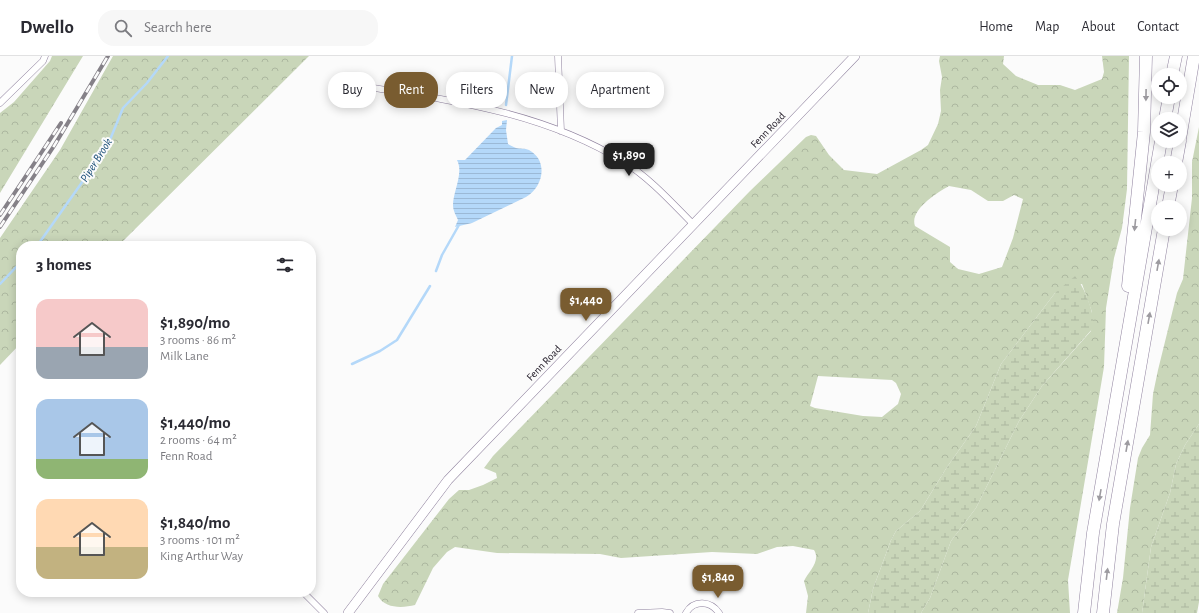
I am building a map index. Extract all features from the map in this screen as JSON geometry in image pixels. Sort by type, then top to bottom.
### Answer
[{"type":"highway","points":[[1116,401],[1117,358],[1130,274],[1143,145],[1146,56]]},
{"type":"highway","points":[[1173,68],[1176,56]]},
{"type":"highway","points":[[1185,112],[1194,60]]},
{"type":"highway","points":[[1084,613],[1092,541],[1160,148]]},
{"type":"highway","points":[[1103,613],[1113,524],[1163,236]]},
{"type":"street","points":[[0,103],[17,88],[45,56]]},
{"type":"street","points":[[558,56],[561,131]]},
{"type":"street","name":"Fenn Road","points":[[348,613],[448,480],[855,56]]},
{"type":"street","points":[[376,89],[516,114],[561,131],[602,150],[625,163],[651,182],[694,225]]},
{"type":"street","points":[[307,597],[324,613]]},
{"type":"street","points":[[686,613],[692,606],[704,603],[710,605],[719,613]]},
{"type":"street","points":[[638,613],[670,613]]},
{"type":"green space","points":[[52,56],[83,56],[0,193],[0,113],[14,102],[50,61]]},
{"type":"green space","points":[[113,56],[309,56],[123,241],[16,241],[16,348],[0,365],[0,238],[60,150]]},
{"type":"green space","points":[[940,56],[1004,56],[1003,64],[1016,76],[1038,85],[1060,85],[1075,90],[1102,79],[1104,72],[1102,56],[1129,56],[1127,189],[1122,228],[1114,258],[1106,308],[1104,367],[1068,580],[1070,613],[921,613],[930,598],[951,541],[976,508],[1019,421],[1042,386],[1091,331],[1092,312],[1082,284],[1055,293],[1001,364],[976,426],[947,467],[920,511],[896,531],[891,540],[873,589],[868,613],[806,613],[808,596],[804,581],[814,566],[816,554],[814,550],[793,546],[777,547],[757,554],[712,552],[621,558],[600,554],[497,553],[455,547],[447,552],[433,568],[415,605],[400,607],[390,605],[381,600],[378,596],[383,584],[449,499],[459,490],[469,490],[497,478],[496,473],[484,468],[493,456],[750,191],[806,137],[811,135],[816,136],[829,155],[844,170],[877,174],[928,145],[938,124],[941,111],[940,90],[942,77],[939,61]],"holes":[[[949,186],[971,190],[988,201],[1003,201],[1014,195],[1023,199],[1013,238],[1002,267],[979,274],[958,269],[950,262],[950,247],[915,226],[914,220],[920,208],[932,197]],[[818,376],[892,380],[896,383],[901,394],[898,404],[882,417],[863,416],[815,408],[810,406]]]},
{"type":"green space","points":[[1199,127],[1199,424],[1185,445],[1176,464],[1170,493],[1151,547],[1142,613],[1117,613],[1123,578],[1130,508],[1138,458],[1150,435],[1153,394],[1158,370],[1177,293],[1183,279],[1192,198],[1192,162]]},
{"type":"green space","points":[[1075,276],[1088,300],[1094,321],[1094,327],[1042,386],[1019,421],[976,508],[951,541],[930,598],[921,613],[868,613],[873,589],[891,540],[896,531],[920,511],[947,467],[976,426],[1001,364],[1055,293]]},
{"type":"green space","points":[[1199,424],[1199,602],[1197,613],[1142,613],[1151,547],[1170,493],[1176,464],[1185,445]]},
{"type":"water","points":[[507,120],[506,130],[508,144],[516,148],[527,149],[535,155],[541,167],[540,181],[532,193],[526,197],[472,223],[455,227],[458,220],[454,211],[453,200],[459,176],[459,165],[457,160],[465,160],[496,128],[502,125],[502,121]]},
{"type":"waterway","name":"Piper Brook","points":[[41,241],[107,147],[123,108],[147,83],[168,56]]},
{"type":"waterway","points":[[507,97],[512,56]]},
{"type":"waterway","points":[[436,271],[442,255],[459,225]]},
{"type":"waterway","name":"Piper Brook","points":[[0,284],[16,267]]},
{"type":"waterway","points":[[352,364],[380,351],[397,340],[430,286]]},
{"type":"railway","points":[[0,227],[54,146],[108,56]]},
{"type":"railway","points":[[0,215],[61,123]]}]
